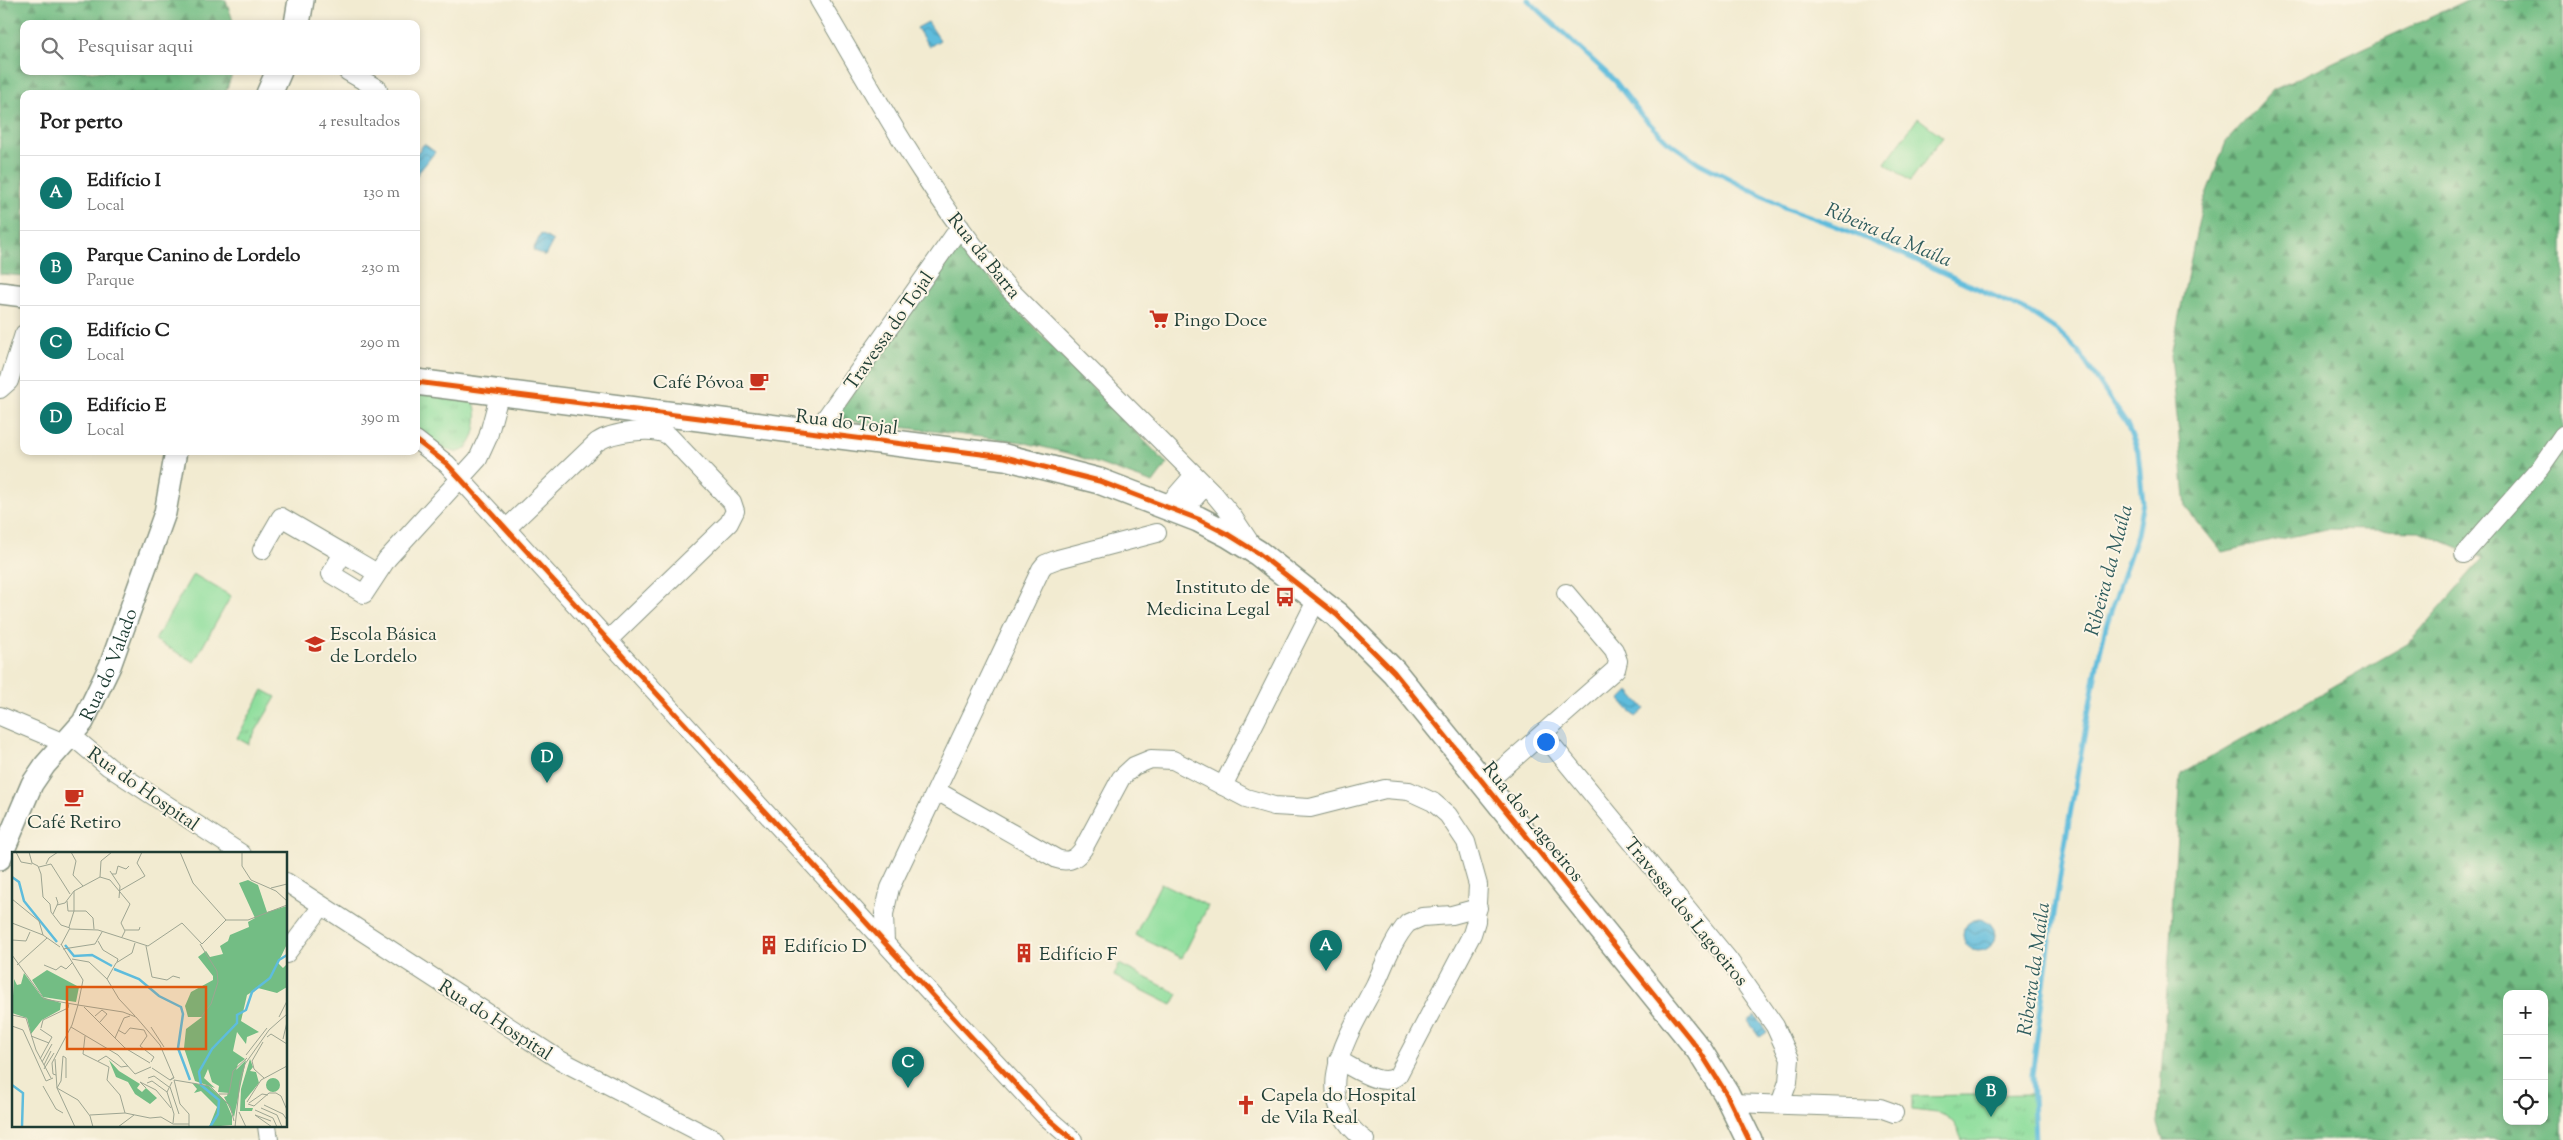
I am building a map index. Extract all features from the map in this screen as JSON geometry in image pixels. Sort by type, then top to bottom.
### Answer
[{"type":"main road","points":[[298,20],[301,0]]},
{"type":"main road","points":[[271,90],[277,75]]},
{"type":"main road","name":"Rua do Tojal","points":[[420,382],[970,451],[1034,463],[1099,481],[1174,509],[1230,535],[1258,553]]},
{"type":"main road","name":"Rua dos Lagoeiros","points":[[1258,553],[1318,599],[1383,660],[1695,1044],[1731,1103],[1748,1140]]},
{"type":"street","name":"Rua da Barra","points":[[820,0],[898,137],[960,227],[1009,289],[1200,481],[1233,517],[1258,553]]},
{"type":"street","points":[[354,75],[378,89]]},
{"type":"street","name":"Travessa do Tojal","points":[[815,432],[960,227]]},
{"type":"street","points":[[0,293],[20,296]]},
{"type":"street","points":[[0,389],[9,381],[20,347]]},
{"type":"street","points":[[343,553],[331,574],[364,594],[396,548],[461,480],[484,449],[500,392]]},
{"type":"street","points":[[506,529],[597,442],[608,436],[647,431],[659,431],[669,436],[732,502],[735,512],[729,523],[608,640]]},
{"type":"street","points":[[2464,554],[2540,468],[2563,435]]},
{"type":"street","points":[[420,443],[436,453],[1037,1108],[1073,1140]]},
{"type":"street","name":"Rua do Valado","points":[[0,859],[32,784],[68,740],[92,705],[125,627],[168,503],[175,455]]},
{"type":"street","points":[[1174,509],[1200,481]]},
{"type":"street","points":[[262,550],[281,517],[377,573]]},
{"type":"street","points":[[886,943],[884,914],[888,894],[1041,569],[1058,558],[1157,533]]},
{"type":"street","points":[[1485,784],[1613,673],[1618,665],[1614,650],[1566,593]]},
{"type":"street","points":[[1223,786],[1318,599]]},
{"type":"street","name":"Rua do Hospital","points":[[0,716],[68,740],[239,852]]},
{"type":"street","name":"Travessa dos Lagoeiros","points":[[1543,734],[1728,960],[1774,1026],[1790,1059],[1788,1082],[1780,1104]]},
{"type":"street","points":[[936,791],[1057,858],[1066,861],[1080,854],[1121,778],[1140,763],[1151,759],[1173,760],[1258,802],[1293,809],[1310,808],[1386,789],[1409,791],[1425,797],[1448,815],[1466,842],[1476,874],[1478,908],[1472,934],[1398,1075],[1394,1079],[1384,1080],[1338,1060]]},
{"type":"street","name":"Rua do Hospital","points":[[288,883],[554,1056],[715,1140]]},
{"type":"street","points":[[288,951],[322,906]]},
{"type":"street","points":[[1365,1140],[1350,1126],[1339,1104],[1334,1082],[1338,1060],[1405,926],[1411,921],[1422,917],[1452,915],[1478,908]]},
{"type":"street","points":[[1731,1103],[1880,1108],[1894,1113]]},
{"type":"green space","points":[[0,0],[226,0],[233,20],[20,20],[20,75],[232,75],[226,90],[20,90],[20,276],[0,274]]},
{"type":"green space","points":[[2468,0],[2563,0],[2563,1140],[2163,1140],[2158,1124],[2181,774],[2409,643],[2483,558],[2419,531],[2326,529],[2222,552],[2186,508],[2171,355],[2202,205],[2226,142],[2273,90]]},
{"type":"green space","points":[[1918,118],[1943,137],[1910,181],[1885,163]]},
{"type":"green space","points":[[961,241],[1006,298],[1167,464],[1153,483],[1071,454],[1022,442],[834,419]]},
{"type":"green space","points":[[420,391],[473,401],[476,423],[472,440],[467,447],[462,451],[455,452],[420,434]]},
{"type":"green space","points":[[193,574],[231,596],[194,662],[155,640]]},
{"type":"green space","points":[[263,690],[276,697],[248,744],[237,738]]},
{"type":"green space","points":[[1161,883],[1208,906],[1182,958],[1135,935]]},
{"type":"green space","points":[[1119,964],[1178,994],[1172,1005],[1114,976]]},
{"type":"green space","points":[[2032,1094],[2035,1140],[1962,1140],[1954,1123],[1944,1115],[1912,1110],[1912,1096]]},
{"type":"water","points":[[928,22],[940,40],[929,47],[917,28]]},
{"type":"water","points":[[424,144],[435,152],[420,171],[420,149]]},
{"type":"water","points":[[541,234],[553,241],[545,256],[533,250]]},
{"type":"water","points":[[1629,691],[1645,709],[1636,717],[1620,700]]},
{"type":"water","points":[[1979,919],[1985,920],[1990,924],[1994,929],[1994,941],[1990,946],[1985,950],[1979,951],[1973,950],[1968,946],[1964,941],[1963,935],[1964,929],[1968,924],[1973,920]]},
{"type":"water","points":[[1755,1016],[1767,1032],[1760,1037],[1748,1021]]},
{"type":"waterway","name":"Ribeira da Maíla","points":[[1528,0],[1615,81],[1642,116],[1667,141],[1699,163],[1786,208],[1836,226],[1898,252],[2031,313],[2058,331],[2078,351],[2127,424],[2138,451],[2143,502],[2137,534],[2106,626],[2097,665],[2068,826],[2049,946],[2032,1076],[2035,1140]]},
{"type":"cycle path","points":[[420,383],[1005,457],[1099,481],[1198,519],[1229,535],[1258,553],[1337,615],[1394,672],[1699,1050],[1726,1093],[1749,1140]]},
{"type":"cycle path","points":[[420,443],[447,464],[937,1000],[1044,1115],[1073,1140]]},
{"type":"place","name":"Pingo Doce","points":[[1159,319]]},
{"type":"place","name":"Café Póvoa","points":[[759,381]]},
{"type":"place","name":"Instituto de Medicina Legal","points":[[1285,597]]},
{"type":"place","name":"Escola Básica de Lordelo","points":[[315,644]]},
{"type":"place","name":"Edifício E","points":[[547,783]]},
{"type":"place","name":"Café Retiro","points":[[74,797]]},
{"type":"place","name":"Edifício D","points":[[769,945]]},
{"type":"place","name":"Edifício F","points":[[1024,953]]},
{"type":"place","name":"Edifício I","points":[[1326,971]]},
{"type":"place","name":"Edifício C","points":[[908,1088]]},
{"type":"place","name":"Capela do Hospital de Vila Real","points":[[1246,1105]]},
{"type":"place","name":"Parque Canino de Lordelo","points":[[1991,1117]]}]
